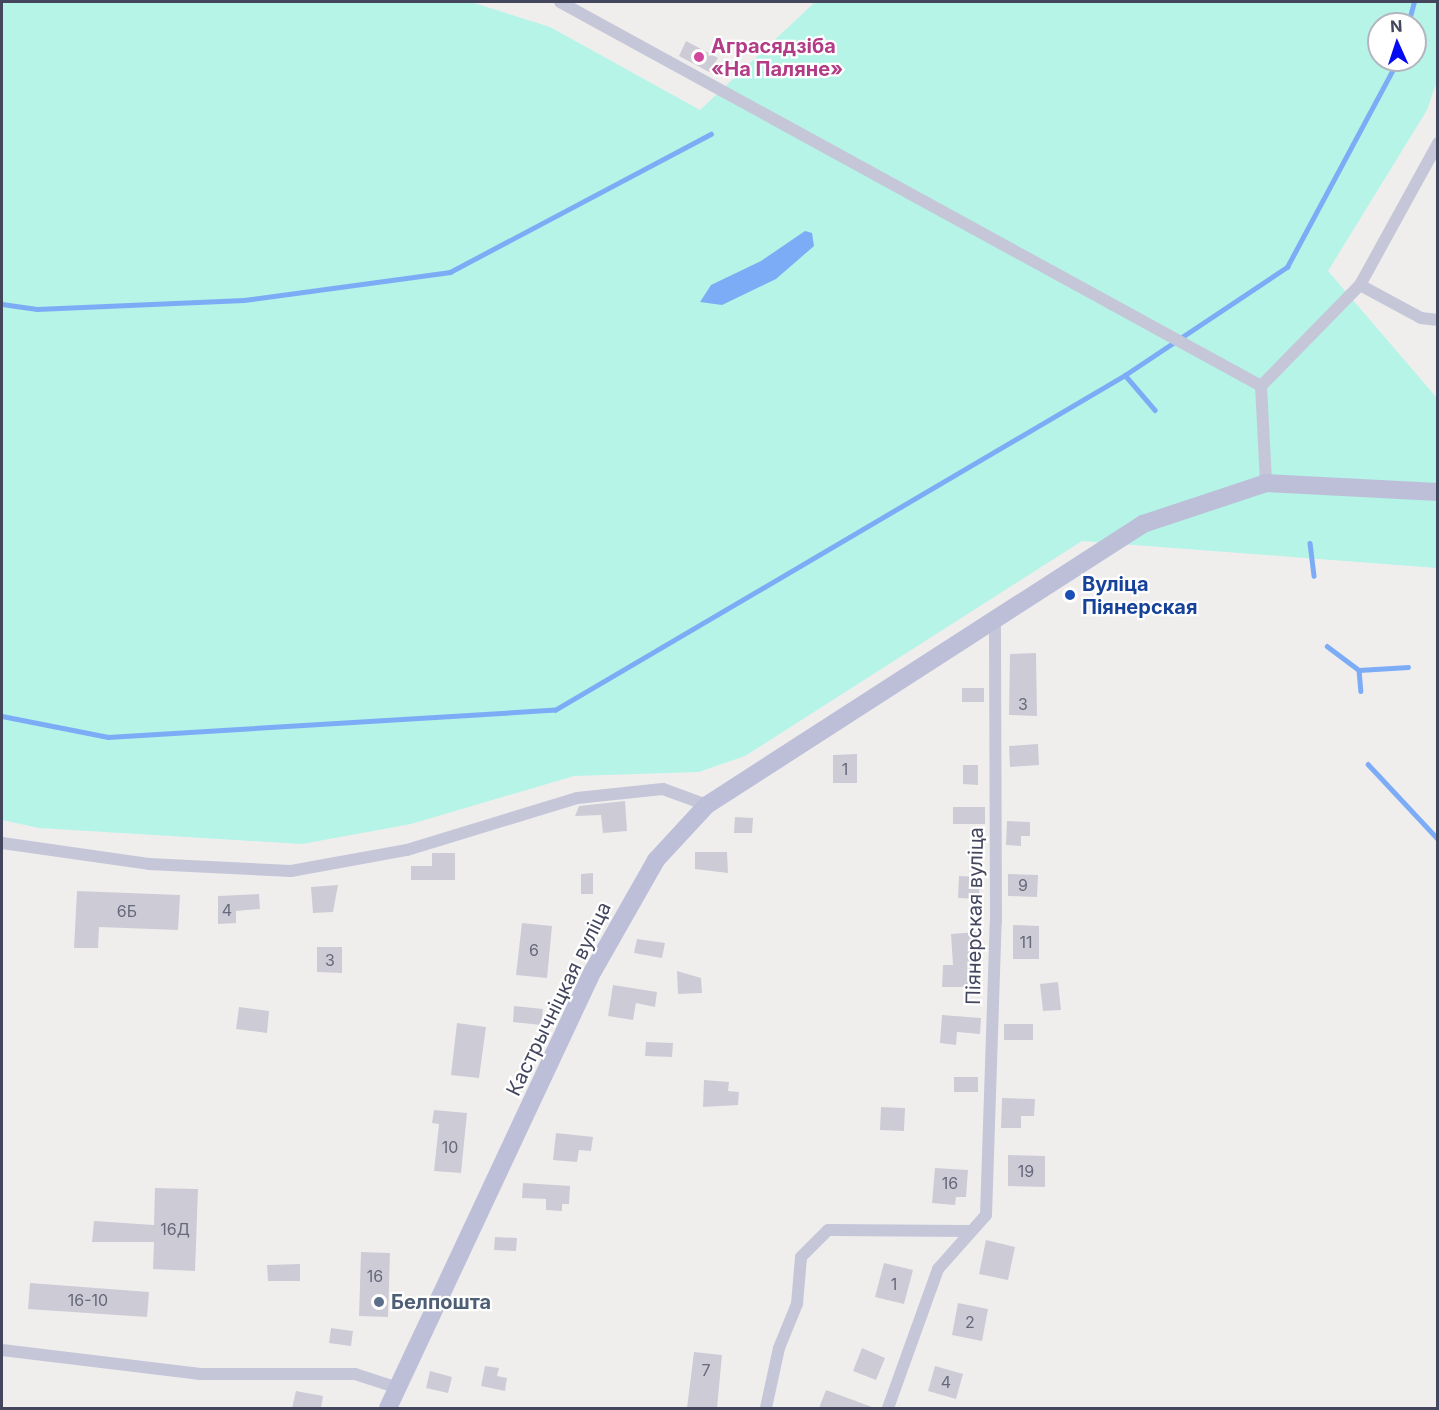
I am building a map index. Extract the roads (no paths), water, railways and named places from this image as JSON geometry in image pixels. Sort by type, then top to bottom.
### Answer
[{"type":"street","points":[[560,2],[1261,386]]},
{"type":"street","points":[[1437,143],[1360,285],[1261,386],[1266,483],[1437,492]]},
{"type":"street","points":[[1360,285],[1421,318],[1437,320]]},
{"type":"street","name":"Кастрычніцкая вуліца","points":[[388,1408],[593,971],[656,860],[707,805],[994,617],[1143,524],[1266,483]]},
{"type":"street","name":"Піянерская вуліца","points":[[969,1231],[986,1215],[996,921],[994,617]]},
{"type":"street","points":[[2,843],[149,864],[291,871],[407,850],[577,798],[663,789],[707,805]]},
{"type":"street","points":[[766,1408],[779,1348],[797,1304],[801,1257],[828,1230],[969,1231]]},
{"type":"street","points":[[888,1408],[938,1269],[969,1231]]},
{"type":"street","points":[[2,1350],[199,1374],[355,1374],[398,1388]]},
{"type":"water","points":[[805,231],[812,233],[814,246],[776,279],[722,305],[700,302],[711,285],[761,261]]},
{"type":"waterway","points":[[1411,12],[1414,2]]},
{"type":"waterway","points":[[2,716],[108,737],[555,710],[1125,375],[1287,267],[1392,72]]},
{"type":"waterway","points":[[2,304],[37,309],[244,300],[450,272],[711,134]]},
{"type":"waterway","points":[[1125,375],[1155,410]]},
{"type":"waterway","points":[[1310,543],[1314,576]]},
{"type":"waterway","points":[[1327,646],[1359,670],[1408,667]]},
{"type":"waterway","points":[[1359,670],[1361,691]]},
{"type":"waterway","points":[[1368,764],[1438,839]]},
{"type":"place","name":"Аграсядзіба «На Паляне»","points":[[699,57]]},
{"type":"place","name":"Вуліца Піянерская","points":[[1070,595]]},
{"type":"place","name":"Белпошта","points":[[379,1302]]}]
